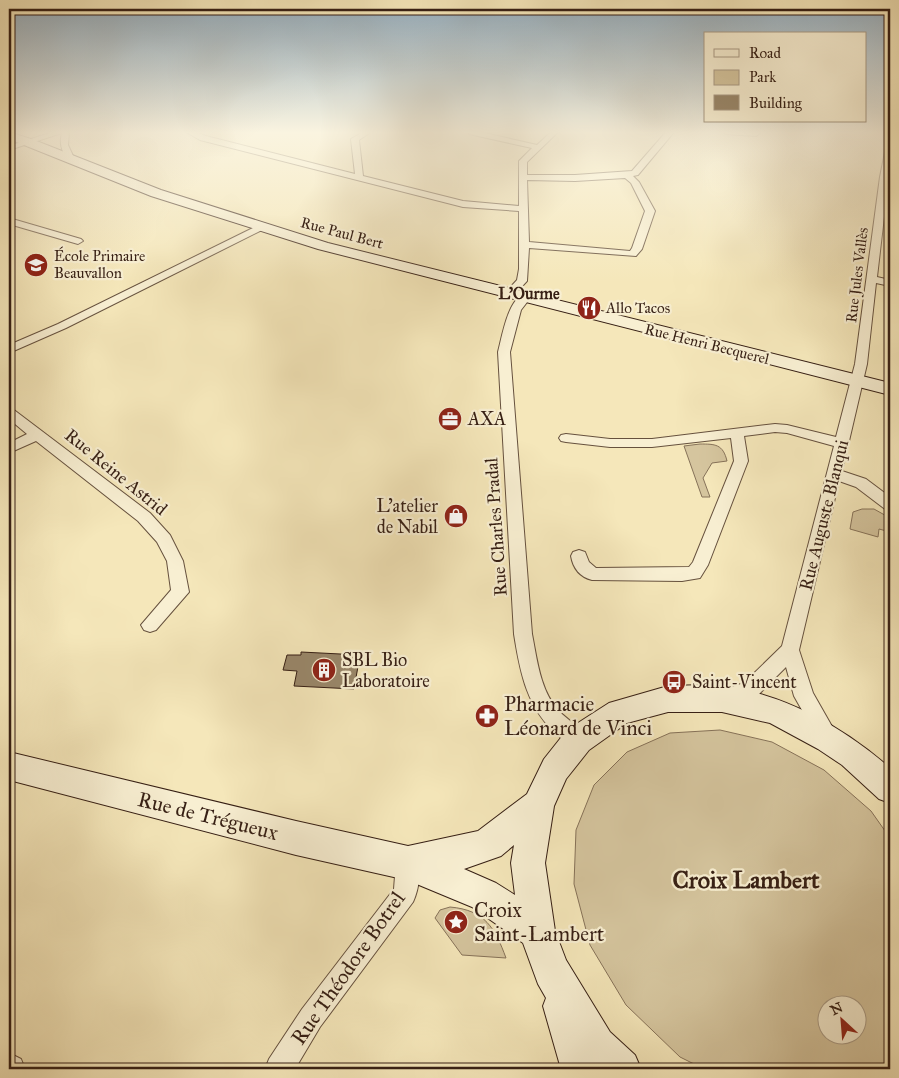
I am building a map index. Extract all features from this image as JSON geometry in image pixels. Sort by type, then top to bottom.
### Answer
[{"type":"main road","name":"Rue Paul Bert","points":[[128,182],[147,190],[323,246],[517,295]]},
{"type":"main road","name":"Rue Henri Becquerel","points":[[517,295],[890,389]]},
{"type":"main road","points":[[581,1069],[537,931],[528,863],[538,805],[555,769],[578,740],[619,712],[668,698],[722,699],[776,712],[830,739],[853,755],[890,788]]},
{"type":"main road","name":"Rue de Trégueux","points":[[9,766],[287,836],[408,864],[484,895],[537,931]]},
{"type":"main road","name":"Rue de Trégueux","points":[[408,864],[471,851],[489,844],[538,805]]},
{"type":"main road","points":[[551,971],[596,1046],[620,1069]]},
{"type":"street","points":[[375,182],[463,204],[524,209]]},
{"type":"street","name":"Rue Charles Pradal","points":[[523,182],[524,268],[504,352],[524,634],[531,678],[540,697],[550,714],[578,740]]},
{"type":"street","points":[[524,245],[632,254],[637,249],[650,210],[635,182]]},
{"type":"street","name":"Rue Jules Vallès","points":[[857,380],[880,239],[887,182]]},
{"type":"street","points":[[9,221],[78,241]]},
{"type":"street","points":[[9,349],[69,322],[261,227]]},
{"type":"street","points":[[872,279],[890,283]]},
{"type":"street","name":"Rue Auguste Blanqui","points":[[790,650],[857,380]]},
{"type":"street","name":"Rue Reine Astrid","points":[[9,413],[144,517],[164,539],[175,561],[180,592],[150,625]]},
{"type":"street","points":[[566,438],[610,443],[652,443],[775,428],[787,429],[841,444]]},
{"type":"street","points":[[579,556],[581,565],[592,574],[682,575],[694,573],[700,565],[741,461],[737,433]]},
{"type":"street","points":[[9,449],[38,434]]},
{"type":"street","points":[[834,474],[861,483],[890,505]]},
{"type":"street","points":[[722,699],[750,690],[790,650],[804,696],[830,739]]},
{"type":"street","name":"Rue Théodore Botrel","points":[[278,1069],[311,1018],[405,894],[408,864]]},
{"type":"green space","points":[[700,444],[718,446],[723,451],[727,461],[712,463],[703,478],[710,497],[702,497],[684,446]]},
{"type":"green space","points":[[862,509],[874,509],[890,518],[890,532],[879,529],[878,537],[850,529],[853,512]]},
{"type":"green space","points":[[720,730],[772,742],[824,770],[871,811],[890,838],[890,1066],[887,1069],[704,1069],[680,1057],[626,1005],[590,945],[574,884],[576,830],[594,785],[627,752],[670,733]]},
{"type":"green space","points":[[450,907],[472,912],[487,922],[498,938],[506,958],[462,955],[435,918],[440,910]]},
{"type":"building","name":"SBL Bio Laboratoire","points":[[301,652],[360,655],[354,689],[294,686],[297,671],[283,670],[287,655],[301,655]]},
{"type":"place","name":"École Primaire Beauvallon","points":[[36,265]]},
{"type":"place","name":"Allo Tacos","points":[[589,308]]},
{"type":"place","name":"AXA","points":[[450,419]]},
{"type":"place","name":"L'atelier de Nabil","points":[[456,516]]},
{"type":"place","name":"SBL Bio Laboratoire","points":[[324,670]]},
{"type":"place","name":"Saint-Vincent","points":[[674,682]]},
{"type":"place","name":"Pharmacie Léonard de Vinci","points":[[487,716]]},
{"type":"place","name":"Croix Saint-Lambert","points":[[456,922]]},
{"type":"district","name":"L'Ourme","points":[[529,293]]},
{"type":"district","name":"Croix Lambert","points":[[746,880]]}]
